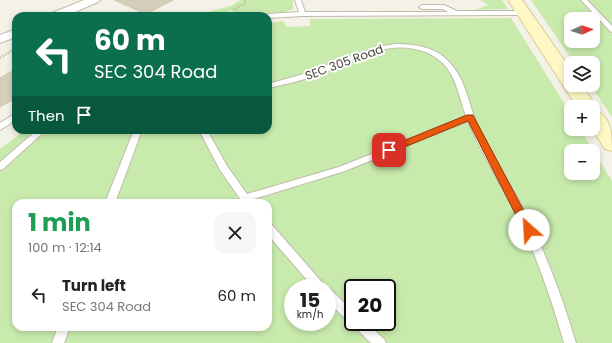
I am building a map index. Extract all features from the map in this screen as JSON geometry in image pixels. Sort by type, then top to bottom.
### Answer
[{"type":"main road","points":[[520,7],[564,72]]},
{"type":"main road","points":[[600,126],[612,144]]},
{"type":"street","points":[[66,12],[94,0]]},
{"type":"street","points":[[0,39],[12,34]]},
{"type":"lane","points":[[298,0],[302,14]]},
{"type":"lane","points":[[584,0],[612,30]]},
{"type":"lane","points":[[272,16],[302,14],[458,13],[520,7]]},
{"type":"lane","points":[[604,22],[612,16]]},
{"type":"lane","name":"SEC 305 Road","points":[[272,85],[310,75],[378,48],[399,46],[421,48],[437,56],[451,68],[470,117]]},
{"type":"lane","points":[[253,199],[324,176],[470,117],[539,251],[570,343]]},
{"type":"lane","points":[[0,127],[12,119]]},
{"type":"lane","points":[[0,167],[37,134]]},
{"type":"lane","points":[[112,199],[136,134]]},
{"type":"lane","points":[[205,134],[219,162],[246,199]]},
{"type":"lane","points":[[272,233],[313,279]]},
{"type":"lane","points":[[336,303],[344,310]]},
{"type":"lane","points":[[58,343],[62,331]]},
{"type":"lane","points":[[366,331],[380,343]]},
{"type":"path","points":[[233,10],[244,4],[246,0]]},
{"type":"path","points":[[0,58],[12,50]]},
{"type":"green space","points":[[241,0],[293,0],[293,9],[285,12],[232,12],[234,11],[232,10],[227,12],[208,12],[231,6]]},
{"type":"green space","points":[[480,0],[502,0],[508,9],[475,10],[488,5]]},
{"type":"green space","points":[[531,0],[612,0],[612,117],[595,92],[600,92],[600,56],[569,56]]},
{"type":"green space","points":[[511,18],[564,103],[564,136],[584,136],[589,144],[564,144],[564,180],[600,180],[600,162],[612,181],[612,343],[0,343],[0,149],[20,134],[272,134],[272,22],[283,21],[287,27],[310,26],[310,19]]},
{"type":"building","points":[[114,0],[173,0],[150,12],[141,12]]},
{"type":"building","points":[[12,71],[12,100],[0,107],[0,78]]},
{"type":"route","points":[[389,150],[470,117],[529,230]]}]
